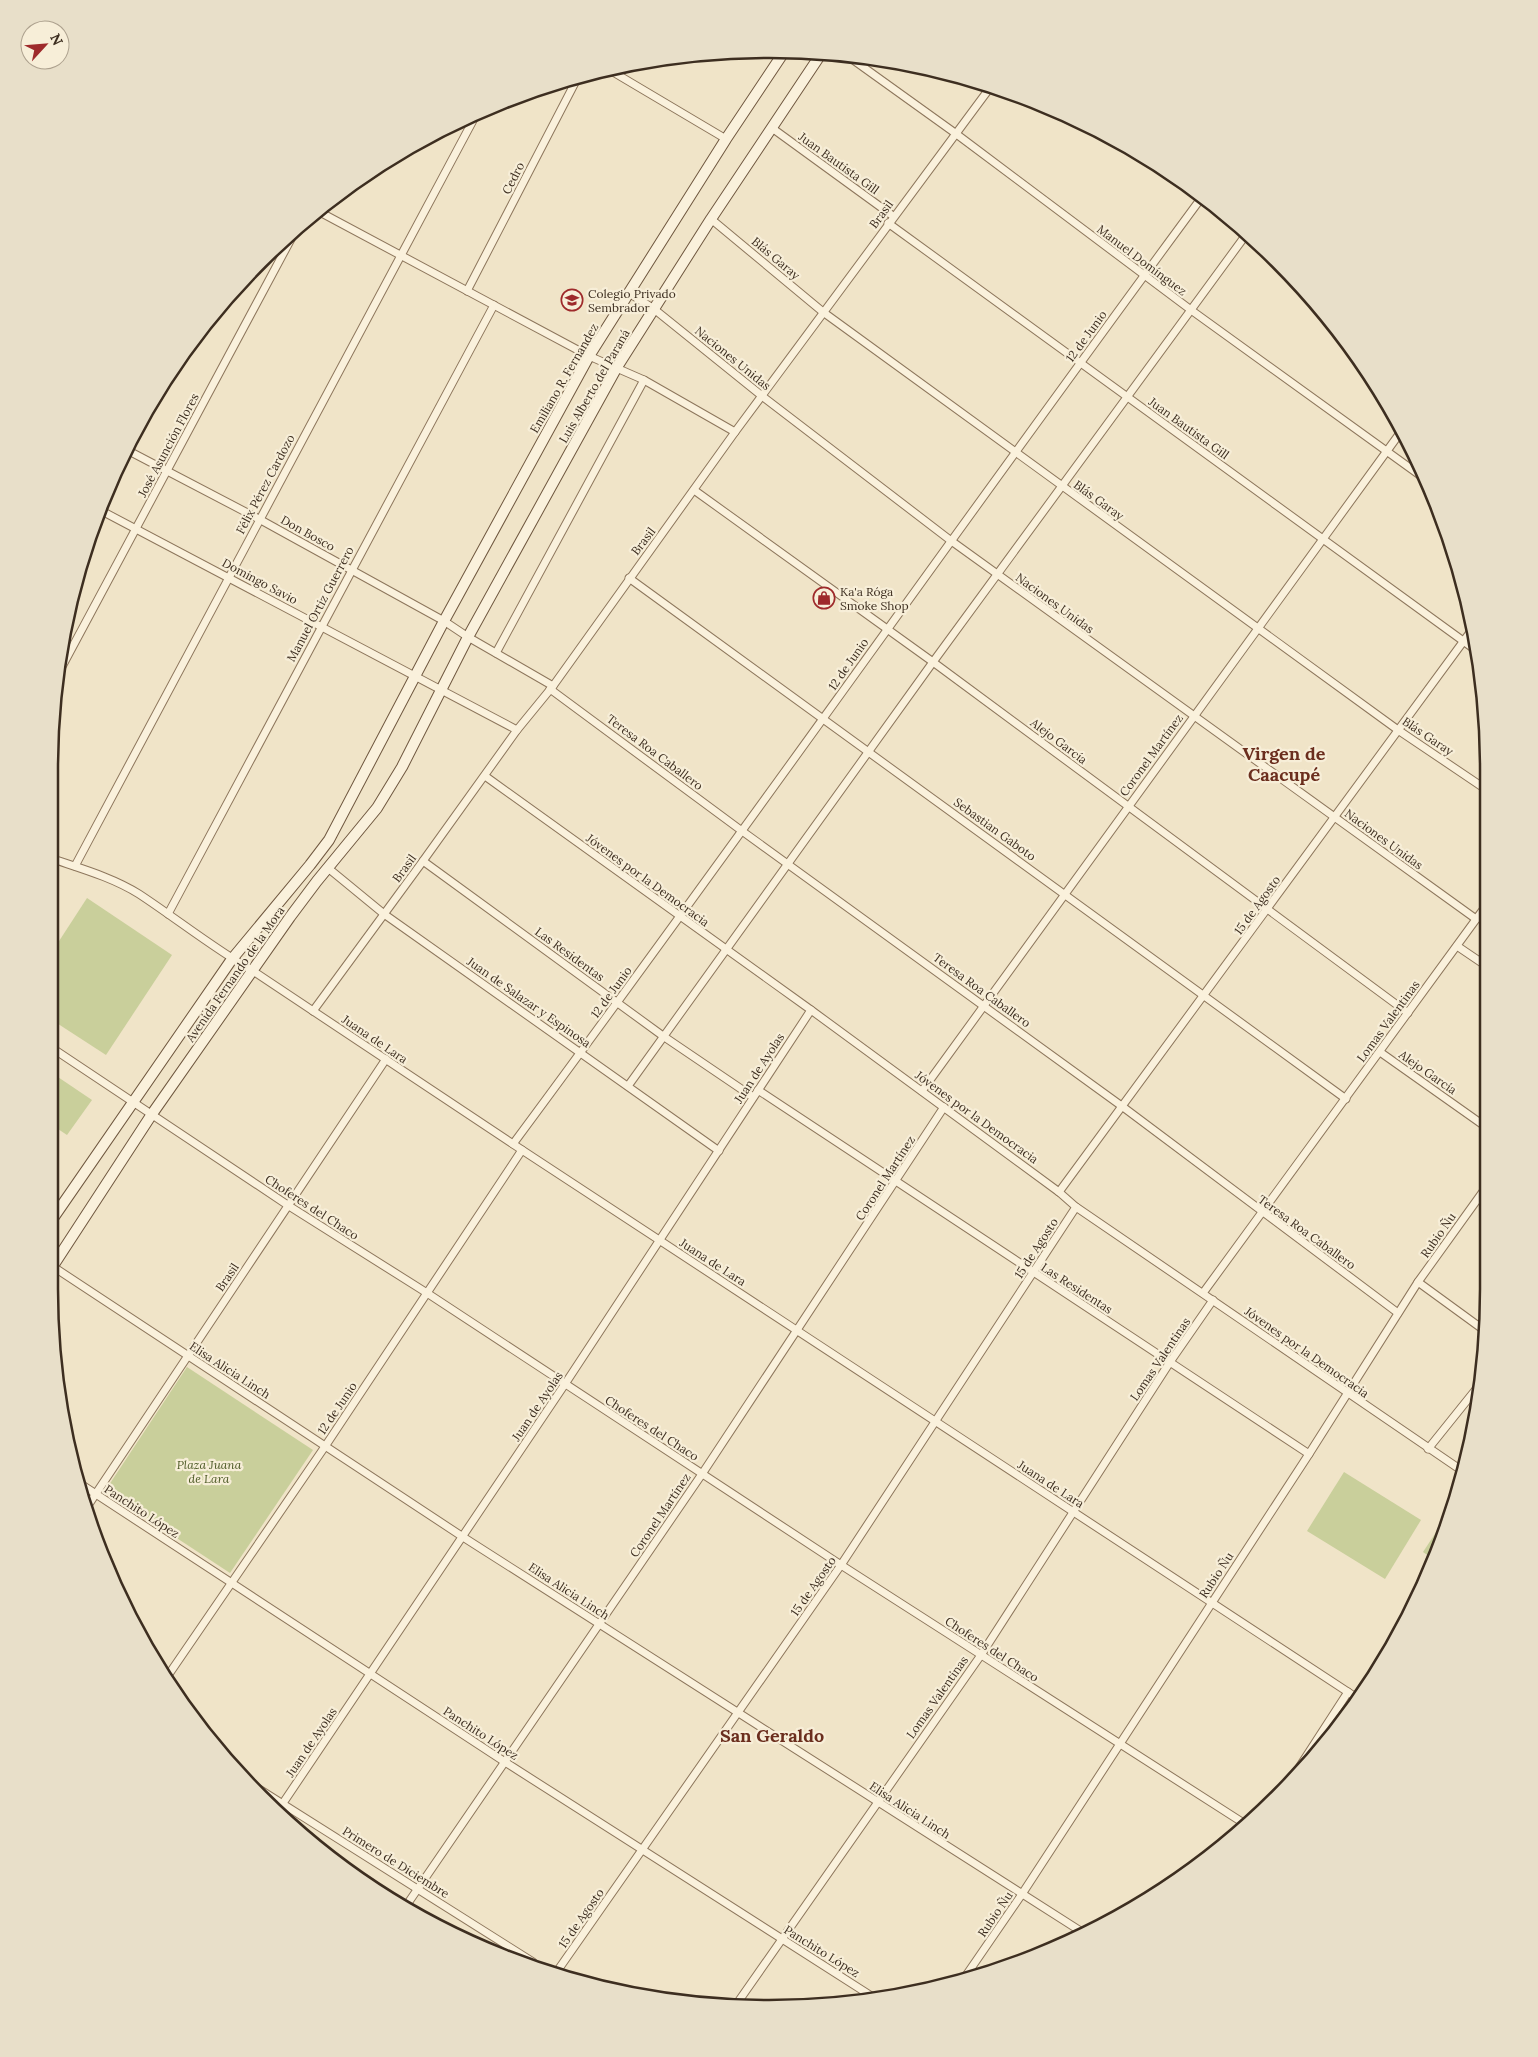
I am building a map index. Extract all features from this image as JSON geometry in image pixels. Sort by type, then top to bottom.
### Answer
[{"type":"main road","name":"Emiliano R. Fernandez","points":[[414,676],[589,356],[726,139],[780,58]]},
{"type":"main road","name":"Luis Alberto del Paraná","points":[[440,691],[617,367],[711,219],[818,59]]},
{"type":"main road","name":"Avenida Fernando de la Mora","points":[[58,1211],[131,1102],[232,959],[329,840],[414,676]]},
{"type":"main road","name":"Avenida Fernando de la Mora","points":[[58,1255],[152,1114],[253,971],[328,868],[377,808],[402,767],[440,691]]},
{"type":"street","name":"Manuel Domínguez","points":[[858,64],[1144,276],[1415,473]]},
{"type":"street","points":[[617,74],[726,139]]},
{"type":"street","name":"Cedro","points":[[467,291],[574,85]]},
{"type":"street","name":"Brasil","points":[[312,1011],[517,730],[552,688],[735,432],[954,133],[987,92]]},
{"type":"street","name":"Félix Pérez Cardozo","points":[[74,866],[471,123]]},
{"type":"street","name":"Juan Bautista Gill","points":[[772,128],[893,216]]},
{"type":"street","name":"12 de Junio","points":[[513,1144],[680,918],[824,719],[950,540],[1198,202]]},
{"type":"street","points":[[324,214],[589,356],[644,380],[735,432]]},
{"type":"street","name":"Blás Garay","points":[[711,219],[824,312],[1014,452],[1398,730],[1480,785]]},
{"type":"street","name":"Juan Bautista Gill","points":[[888,223],[1469,646]]},
{"type":"street","points":[[628,1086],[933,662],[1243,239]]},
{"type":"street","name":"José Asunción Flores","points":[[67,658],[287,246]]},
{"type":"street","name":"Naciones Unidas","points":[[629,293],[654,309],[762,396],[997,575],[1476,919]]},
{"type":"street","name":"Manuel Ortiz Guerrero","points":[[168,914],[494,305]]},
{"type":"street","points":[[496,653],[644,380]]},
{"type":"street","name":"Coronel Martínez","points":[[922,1091],[1127,806],[1398,436]]},
{"type":"street","name":"Don Bosco","points":[[132,453],[259,519],[444,621],[552,688]]},
{"type":"street","name":"Alejo García","points":[[694,490],[933,662],[1408,1013]]},
{"type":"street","name":"Domingo Savio","points":[[106,513],[517,730]]},
{"type":"street","name":"Sebastian Gaboto","points":[[629,578],[1346,1099]]},
{"type":"street","name":"15 de Agosto","points":[[1059,1192],[1204,997],[1468,635]]},
{"type":"street","name":"Teresa Roa Caballero","points":[[552,688],[742,831],[1123,1107],[1398,1313]]},
{"type":"street","name":"Jóvenes por la Democracia","points":[[484,776],[811,1010],[1059,1192],[1076,1207],[1457,1468]]},
{"type":"street","name":"Juana de Lara","points":[[58,861],[138,893],[232,959],[1352,1695]]},
{"type":"street","name":"Las Residentas","points":[[423,861],[663,1036],[754,1097]]},
{"type":"street","name":"Juan de Salazar y Espinosa","points":[[328,868],[384,914],[719,1151]]},
{"type":"street","name":"Lomas Valentinas","points":[[1204,1293],[1480,914]]},
{"type":"street","points":[[1457,946],[1480,962]]},
{"type":"street","name":"Juan de Ayolas","points":[[283,1804],[565,1384],[811,1010]]},
{"type":"street","name":"Choferes del Chaco","points":[[58,1052],[289,1206],[427,1293],[841,1565],[1240,1821]]},
{"type":"street","name":"Alejo García","points":[[1380,1052],[1480,1123]]},
{"type":"street","name":"Brasil","points":[[91,1502],[386,1060]]},
{"type":"street","name":"Las Residentas","points":[[758,1090],[1309,1454]]},
{"type":"street","name":"Coronel Martínez","points":[[409,1902],[702,1474],[944,1107]]},
{"type":"street","name":"12 de Junio","points":[[170,1672],[326,1445],[522,1150]]},
{"type":"street","name":"Rubio Ñu","points":[[972,1970],[1309,1454],[1418,1282],[1480,1196]]},
{"type":"street","name":"15 de Agosto","points":[[560,1968],[841,1565],[1076,1207]]},
{"type":"street","name":"Elisa Alicia Linch","points":[[58,1272],[326,1445],[463,1537],[1077,1929]]},
{"type":"street","points":[[1418,1282],[1479,1327]]},
{"type":"street","name":"Lomas Valentinas","points":[[740,1999],[981,1655],[1170,1362],[1213,1300]]},
{"type":"street","points":[[1428,1449],[1472,1394]]},
{"type":"street","name":"Panchito López","points":[[87,1488],[505,1762],[866,1992]]},
{"type":"street","points":[[1314,1745],[1348,1692]]},
{"type":"street","name":"Primero de Diciembre","points":[[273,1798],[521,1955]]},
{"type":"green space","points":[[87,898],[172,955],[106,1055],[58,1024],[58,943]]},
{"type":"green space","points":[[58,1077],[92,1100],[67,1135],[58,1129]]},
{"type":"green space","name":"Plaza Juana de Lara","points":[[187,1367],[313,1450],[230,1573],[105,1491]]},
{"type":"green space","points":[[1344,1472],[1421,1520],[1385,1579],[1307,1531]]},
{"type":"green space","points":[[1438,1529],[1428,1555],[1423,1552]]},
{"type":"place","name":"Colegio Privado Sembrador","points":[[572,300]]},
{"type":"place","name":"Ka'a Róga Smoke Shop","points":[[824,598]]},
{"type":"district","name":"Virgen de Caacupé","points":[[1284,763]]},
{"type":"district","name":"San Geraldo","points":[[772,1735]]}]
